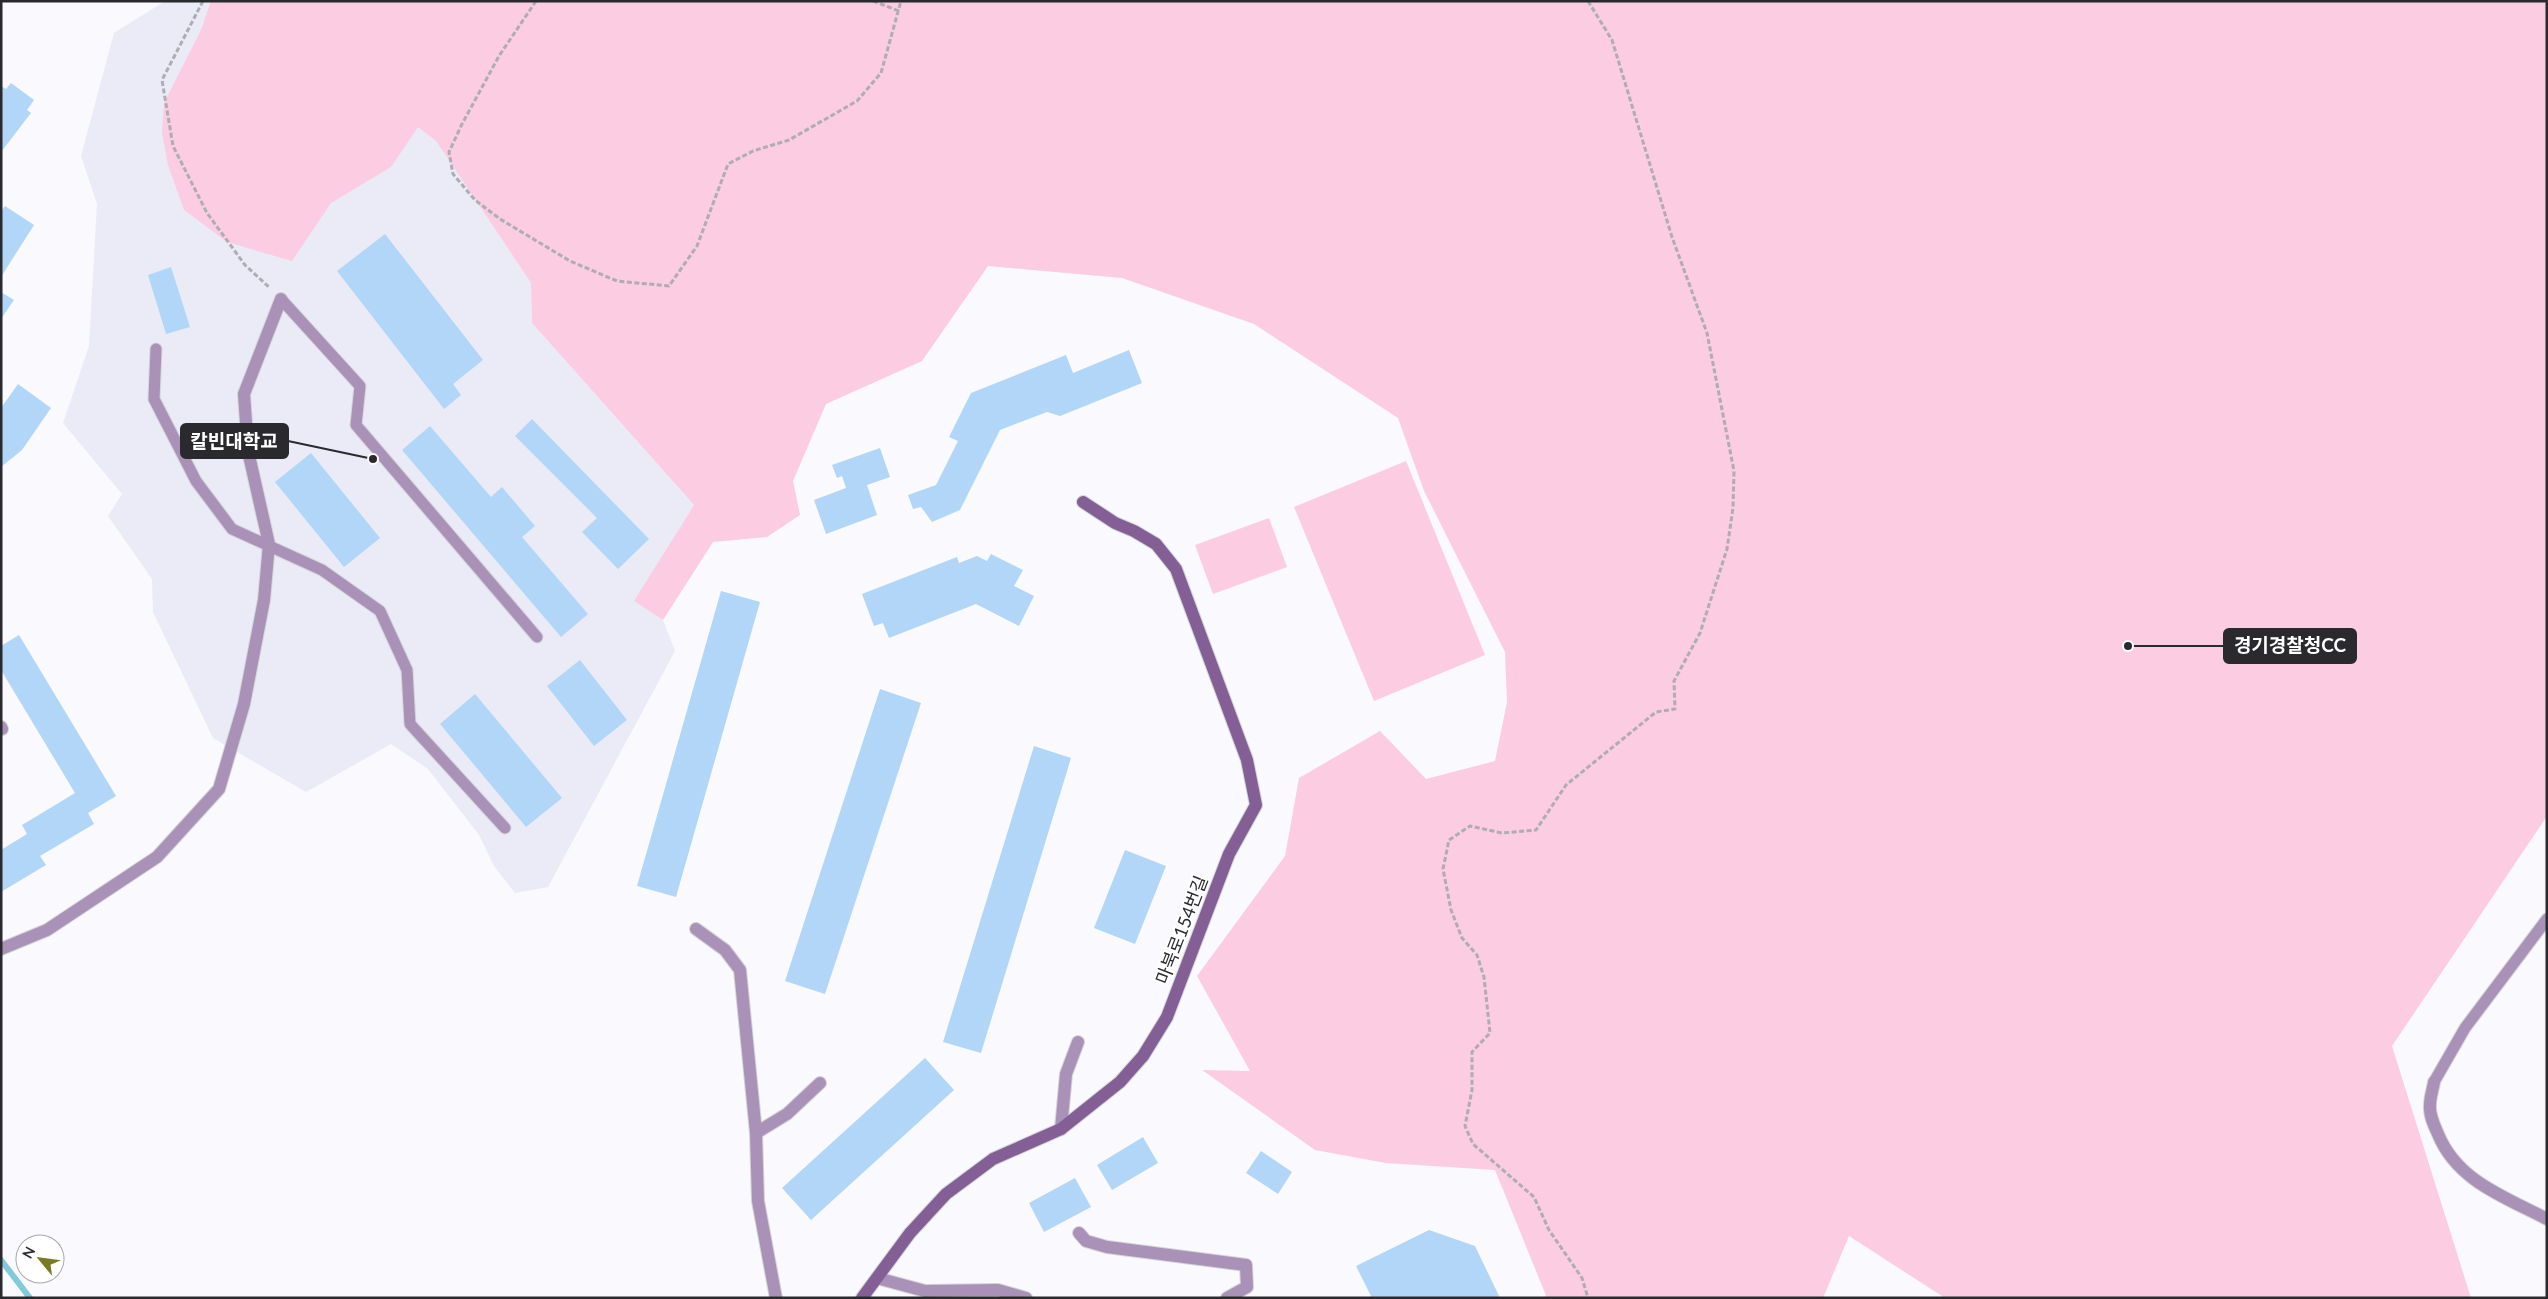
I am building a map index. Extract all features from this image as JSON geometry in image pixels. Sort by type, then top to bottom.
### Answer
[{"type":"street","points":[[1,949],[47,930],[157,857],[219,789],[244,704],[264,600],[269,544],[248,451],[244,394],[281,299]]},
{"type":"street","name":"마북로154번길","points":[[862,1298],[910,1233],[946,1194],[993,1159],[1061,1129],[1120,1082],[1143,1056],[1167,1017],[1229,854],[1256,805],[1247,760],[1176,569],[1156,544],[1134,531],[1115,523],[1083,502]]},
{"type":"street","points":[[696,929],[725,950],[740,970],[756,1133],[758,1201],[776,1298]]},
{"type":"street","points":[[1061,1129],[1066,1074],[1078,1042]]},
{"type":"street","points":[[2434,1082],[2430,1106],[2433,1122],[2452,1161],[2466,1174],[2484,1186],[2547,1219]]},
{"type":"street","points":[[756,1133],[786,1114],[820,1083]]},
{"type":"street","points":[[1078,1233],[1086,1240],[1107,1247],[1246,1265],[1247,1287],[1227,1298]]},
{"type":"street","points":[[876,1278],[925,1292],[998,1290],[1026,1298]]},
{"type":"lane","points":[[281,299],[360,386],[356,426],[537,637]]},
{"type":"lane","points":[[156,349],[154,399],[196,481],[232,529],[269,544],[322,570],[380,611],[406,670],[410,724],[505,828]]},
{"type":"lane","points":[[2434,1082],[2465,1028],[2547,919]]},
{"type":"path","points":[[203,1],[162,80],[173,146],[207,213],[245,265],[281,299]]},
{"type":"path","points":[[536,1],[499,56],[462,124],[449,152],[453,174],[475,200],[500,219],[570,261],[617,281],[669,286],[697,246],[728,164],[753,150],[789,140],[858,101],[881,73],[901,1]]},
{"type":"path","points":[[872,1],[899,12]]},
{"type":"path","points":[[1588,1],[1612,40],[1672,237],[1708,333],[1734,471],[1733,508],[1727,549],[1700,633],[1674,681],[1675,709],[1656,712],[1566,785],[1536,830],[1502,833],[1470,826],[1449,840],[1443,869],[1451,910],[1459,931],[1480,962],[1484,977],[1489,1017],[1490,1033],[1472,1052],[1472,1090],[1465,1126],[1473,1144],[1534,1197],[1549,1230],[1582,1278],[1588,1298]]},
{"type":"shaded area","points":[[165,1],[461,1],[419,127],[436,141],[531,283],[532,323],[694,505],[635,601],[663,620],[675,651],[548,887],[515,893],[494,866],[479,835],[428,769],[391,744],[306,792],[213,738],[153,612],[152,579],[108,516],[122,494],[63,423],[89,346],[97,204],[81,156],[114,33]]},
{"type":"shaded area","points":[[211,1],[2547,1],[2547,816],[2392,1046],[2471,1298],[1945,1298],[1849,1236],[1823,1298],[1547,1298],[1495,1170],[1386,1163],[1315,1150],[1202,1070],[1250,1071],[1197,976],[1285,856],[1299,778],[1380,731],[1426,779],[1495,761],[1507,702],[1505,652],[1424,491],[1398,418],[1254,324],[1122,278],[988,266],[922,361],[826,404],[793,481],[800,515],[767,537],[713,542],[663,620],[634,601],[694,505],[532,323],[531,283],[436,141],[418,127],[391,167],[331,203],[292,261],[227,242],[184,210],[168,165],[162,133],[164,103],[201,30]]},
{"type":"shaded area","points":[[1406,461],[1485,655],[1374,701],[1294,507]]},
{"type":"shaded area","points":[[1269,518],[1287,567],[1213,594],[1195,545]]},
{"type":"building","points":[[11,83],[34,100],[27,110],[31,113],[1,152],[1,86],[6,89]]},
{"type":"building","points":[[5,206],[34,225],[1,277],[1,212]]},
{"type":"building","points":[[385,234],[483,360],[453,384],[461,395],[444,409],[337,271]]},
{"type":"building","points":[[171,267],[190,327],[166,334],[148,275]]},
{"type":"building","points":[[1,292],[14,300],[1,319]]},
{"type":"building","points":[[1129,350],[1142,383],[1060,416],[1047,412],[1000,430],[960,510],[932,522],[921,507],[913,509],[908,495],[936,485],[958,441],[949,437],[971,393],[1066,355],[1073,373]]},
{"type":"building","points":[[18,384],[51,408],[22,450],[1,467],[1,408]]},
{"type":"building","points":[[532,419],[649,539],[618,569],[582,532],[597,518],[515,436]]},
{"type":"building","points":[[430,426],[491,497],[502,487],[535,526],[522,537],[588,614],[561,637],[402,450]]},
{"type":"building","points":[[880,448],[890,477],[867,485],[877,515],[826,534],[814,500],[846,488],[842,476],[837,478],[832,465]]},
{"type":"building","points":[[311,453],[380,538],[344,567],[275,482]]},
{"type":"building","points":[[991,554],[1023,570],[1014,586],[1034,596],[1019,626],[976,604],[889,638],[883,623],[874,626],[862,594],[957,557],[959,563],[977,556],[987,561]]},
{"type":"building","points":[[721,591],[760,602],[676,897],[637,886]]},
{"type":"building","points":[[19,635],[116,796],[88,813],[94,824],[40,856],[46,865],[1,892],[1,850],[27,834],[22,825],[75,793],[1,670],[1,646]]},
{"type":"building","points":[[580,660],[627,720],[594,746],[547,686]]},
{"type":"building","points":[[880,689],[921,703],[825,994],[785,981]]},
{"type":"building","points":[[475,694],[562,798],[526,827],[440,724]]},
{"type":"building","points":[[1034,746],[1071,758],[981,1053],[943,1042]]},
{"type":"building","points":[[1125,850],[1166,866],[1135,944],[1094,928]]},
{"type":"building","points":[[925,1058],[954,1090],[811,1220],[782,1188]]},
{"type":"building","points":[[1143,1137],[1158,1163],[1112,1190],[1097,1165]]},
{"type":"building","points":[[1261,1151],[1292,1172],[1278,1194],[1246,1173]]},
{"type":"building","points":[[1075,1178],[1091,1207],[1044,1232],[1029,1203]]},
{"type":"building","points":[[1429,1230],[1475,1246],[1500,1298],[1372,1298],[1356,1266]]},
{"type":"waterway","points":[[1,1260],[30,1298]]},
{"type":"place","name":"칼빈대학교","points":[[373,459]]},
{"type":"place","name":"경기경찰청CC","points":[[2128,646]]}]
